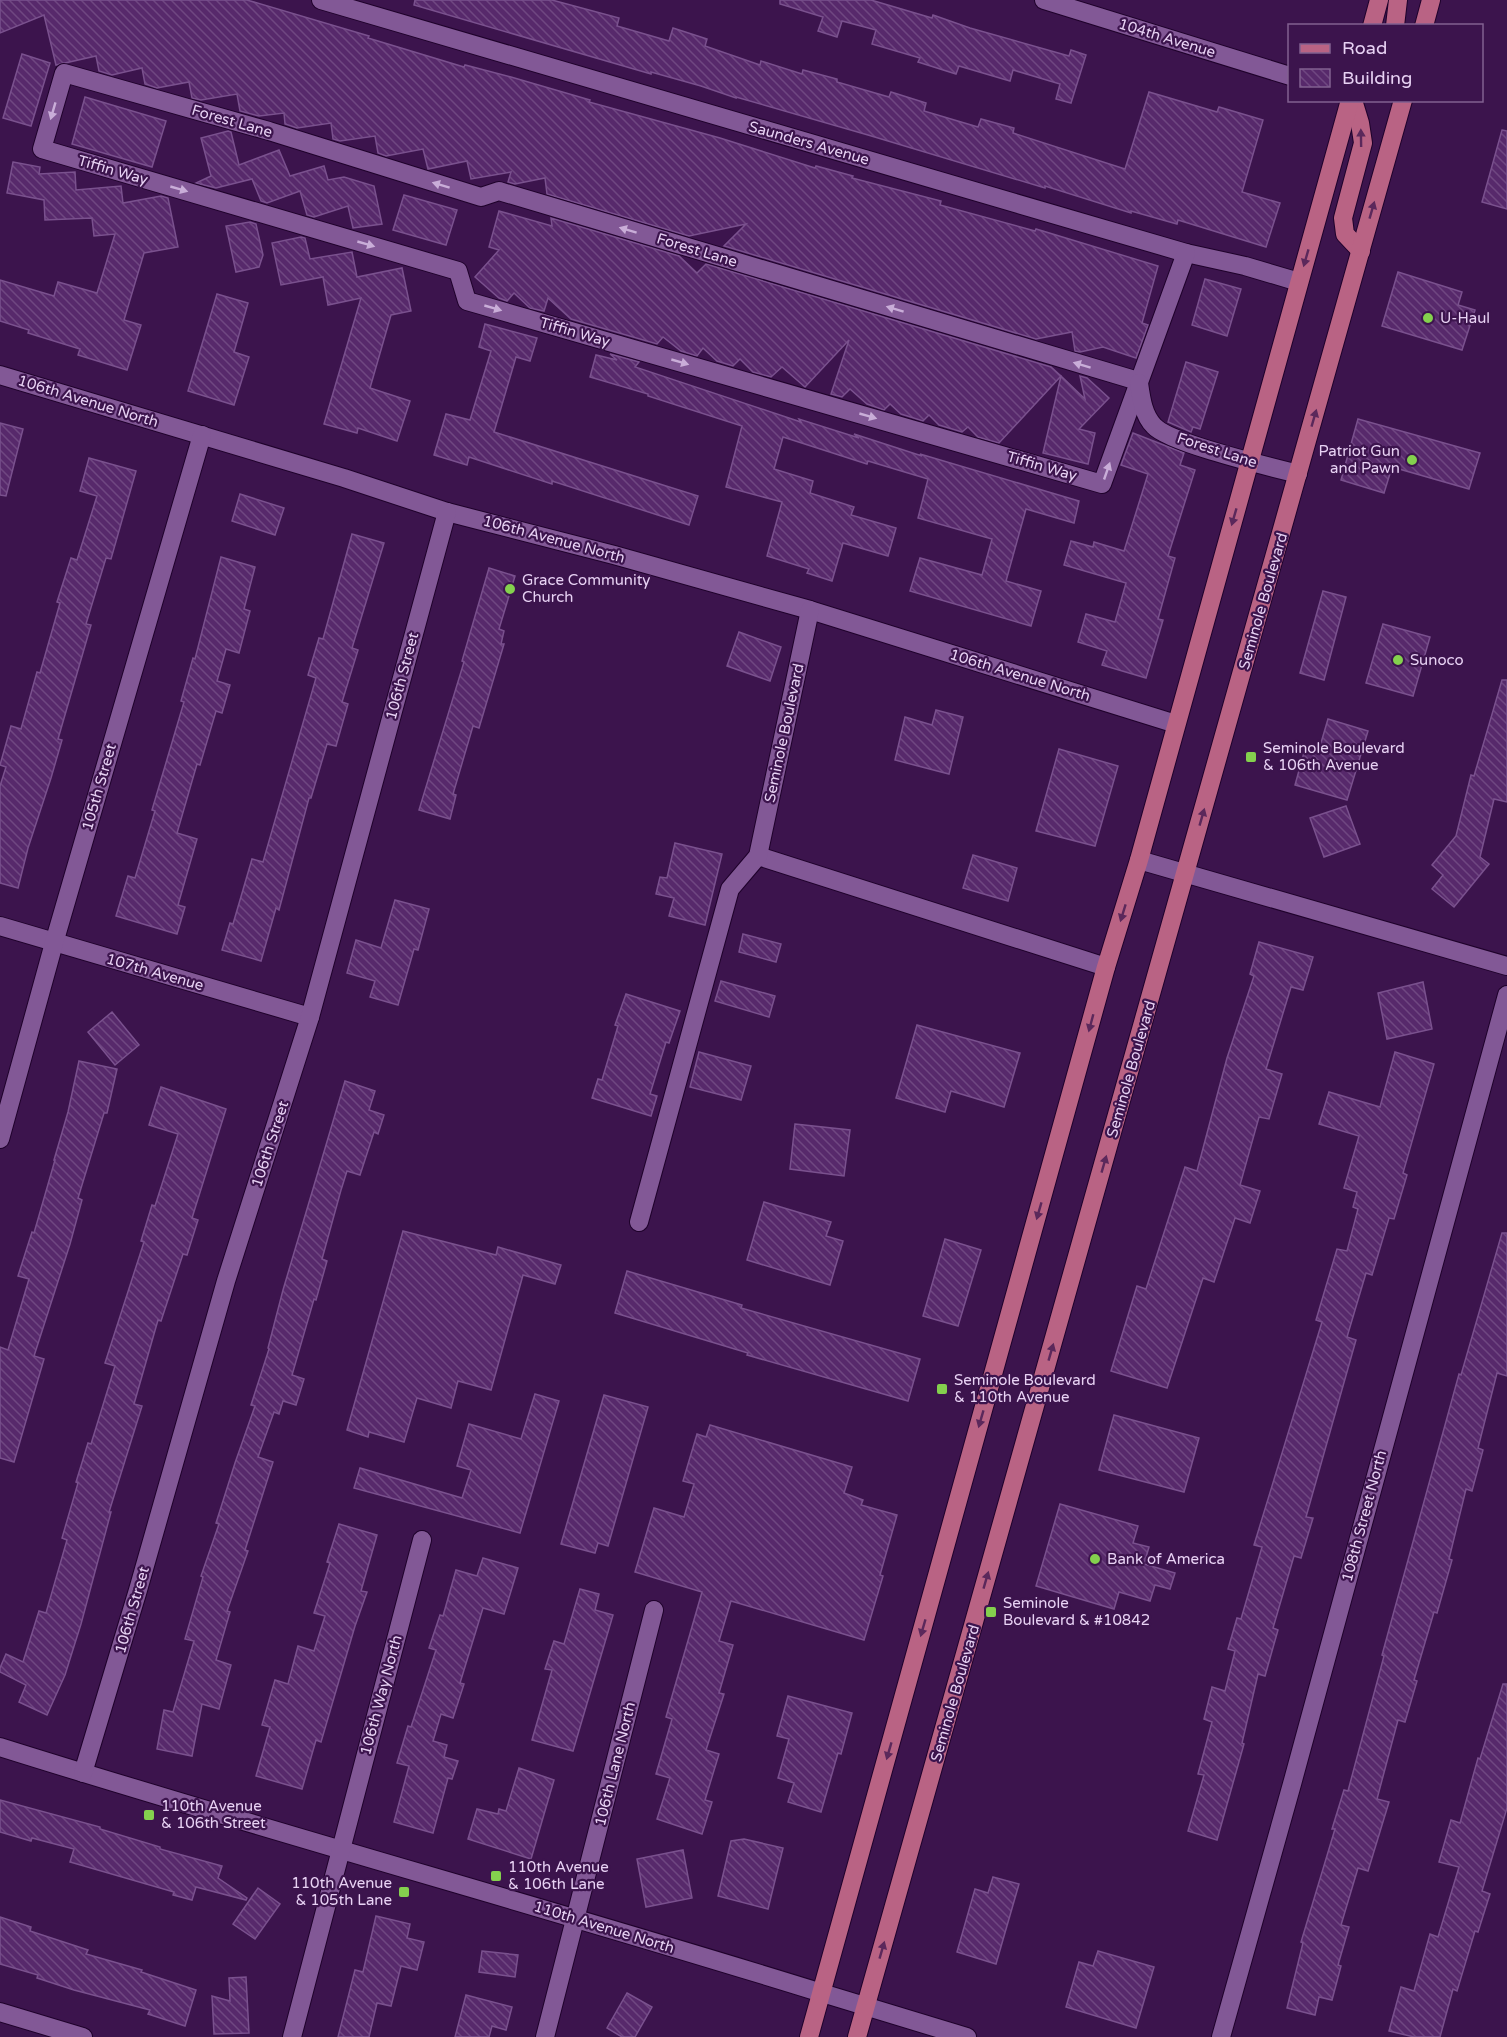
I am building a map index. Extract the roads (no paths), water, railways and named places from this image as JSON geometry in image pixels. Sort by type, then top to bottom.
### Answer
[{"type":"main road","points":[[1373,24],[1379,0]]},
{"type":"main road","points":[[1395,24],[1398,0]]},
{"type":"main road","points":[[1425,24],[1431,0]]},
{"type":"main road","points":[[809,2037],[1106,967],[1139,860],[1350,102]]},
{"type":"main road","points":[[1352,102],[1360,123],[1363,143],[1342,218],[1345,234],[1361,250]]},
{"type":"main road","name":"Seminole Boulevard","points":[[857,2037],[1402,102]]},
{"type":"street","name":"Saunders Avenue","points":[[321,0],[1186,253],[1245,266],[1299,282]]},
{"type":"street","name":"104th Avenue","points":[[1044,0],[1288,75]]},
{"type":"street","name":"Forest Lane","points":[[64,73],[269,131],[481,197],[499,191],[1138,381],[1143,407],[1154,427],[1179,440],[1298,474]]},
{"type":"street","name":"Tiffin Way","points":[[64,73],[42,149],[458,271],[467,301],[1102,484],[1138,381]]},
{"type":"street","points":[[1138,381],[1186,253]]},
{"type":"street","name":"106th Avenue North","points":[[0,375],[202,435],[447,512],[614,555],[810,610],[1176,724]]},
{"type":"street","name":"105th Street","points":[[0,1140],[54,943],[202,435]]},
{"type":"street","name":"106th Street","points":[[83,1773],[226,1281],[310,1017],[447,512]]},
{"type":"street","name":"Seminole Boulevard","points":[[639,1222],[730,889],[758,856],[810,610]]},
{"type":"street","points":[[758,856],[1106,967]]},
{"type":"street","points":[[1139,860],[1507,966]]},
{"type":"street","name":"107th Avenue","points":[[0,926],[310,1017]]},
{"type":"street","name":"108th Street North","points":[[1221,2037],[1507,995]]},
{"type":"street","name":"106th Way North","points":[[292,2037],[422,1540]]},
{"type":"street","name":"106th Lane North","points":[[576,1918],[654,1610]]},
{"type":"street","name":"110th Avenue North","points":[[0,1747],[967,2037]]},
{"type":"street","points":[[545,2037],[576,1918]]},
{"type":"street","points":[[0,2012],[39,2030],[83,2037]]},
{"type":"place","name":"U-Haul","points":[[1428,318]]},
{"type":"place","name":"Patriot Gun and Pawn","points":[[1412,460]]},
{"type":"place","name":"Grace Community Church","points":[[510,589]]},
{"type":"place","name":"Sunoco","points":[[1398,660]]},
{"type":"place","name":"Seminole Boulevard & 106th Avenue","points":[[1251,757]]},
{"type":"place","name":"Seminole Boulevard & 110th Avenue","points":[[942,1389]]},
{"type":"place","name":"Bank of America","points":[[1095,1559]]},
{"type":"place","name":"Seminole Boulevard & #10842","points":[[991,1612]]},
{"type":"place","name":"110th Avenue & 106th Street","points":[[149,1815]]},
{"type":"place","name":"110th Avenue & 106th Lane","points":[[496,1876]]},
{"type":"place","name":"110th Avenue & 105th Lane","points":[[404,1892]]}]
